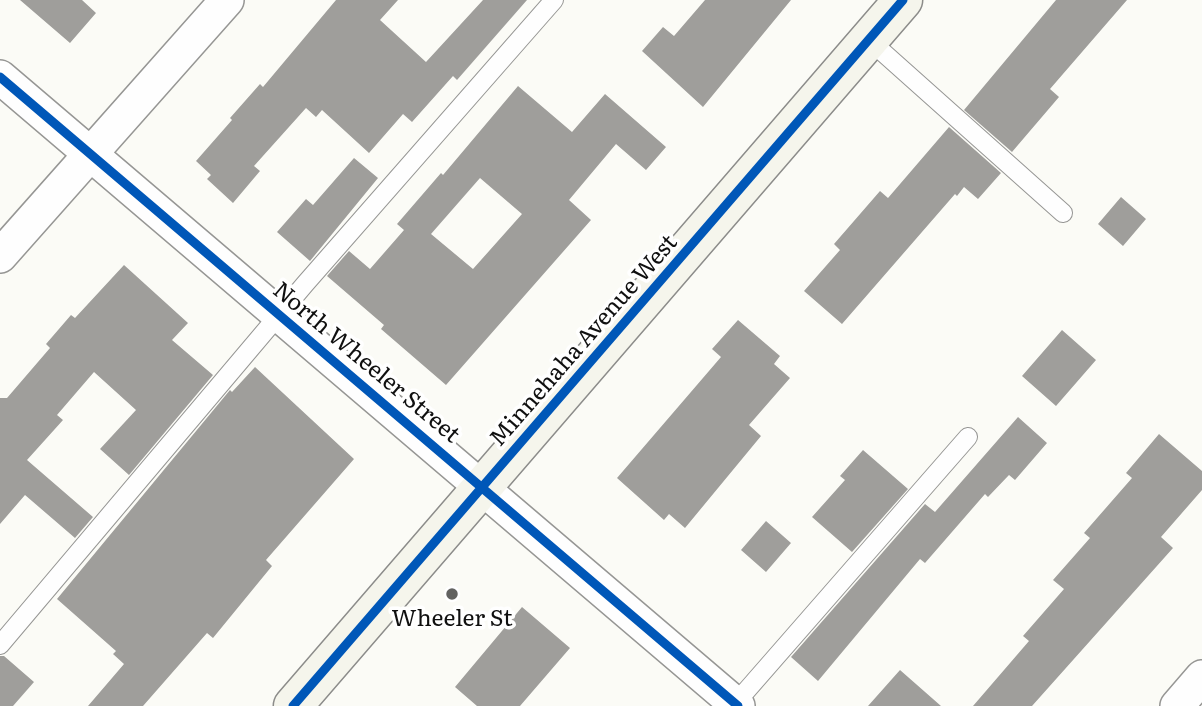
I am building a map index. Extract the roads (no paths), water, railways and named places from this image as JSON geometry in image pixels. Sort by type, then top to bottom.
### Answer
[{"type":"street","points":[[0,256],[227,0]]},
{"type":"street","name":"Minnehaha Avenue West","points":[[293,706],[903,0]]},
{"type":"street","name":"North Wheeler Street","points":[[3,86],[483,488],[735,705]]},
{"type":"street","points":[[1177,706],[1202,677]]},
{"type":"lane","points":[[0,645],[279,316],[554,0]]},
{"type":"lane","points":[[868,39],[1063,213]]},
{"type":"lane","points":[[735,705],[968,437]]},
{"type":"place","name":"Wheeler St","points":[[452,594]]}]
